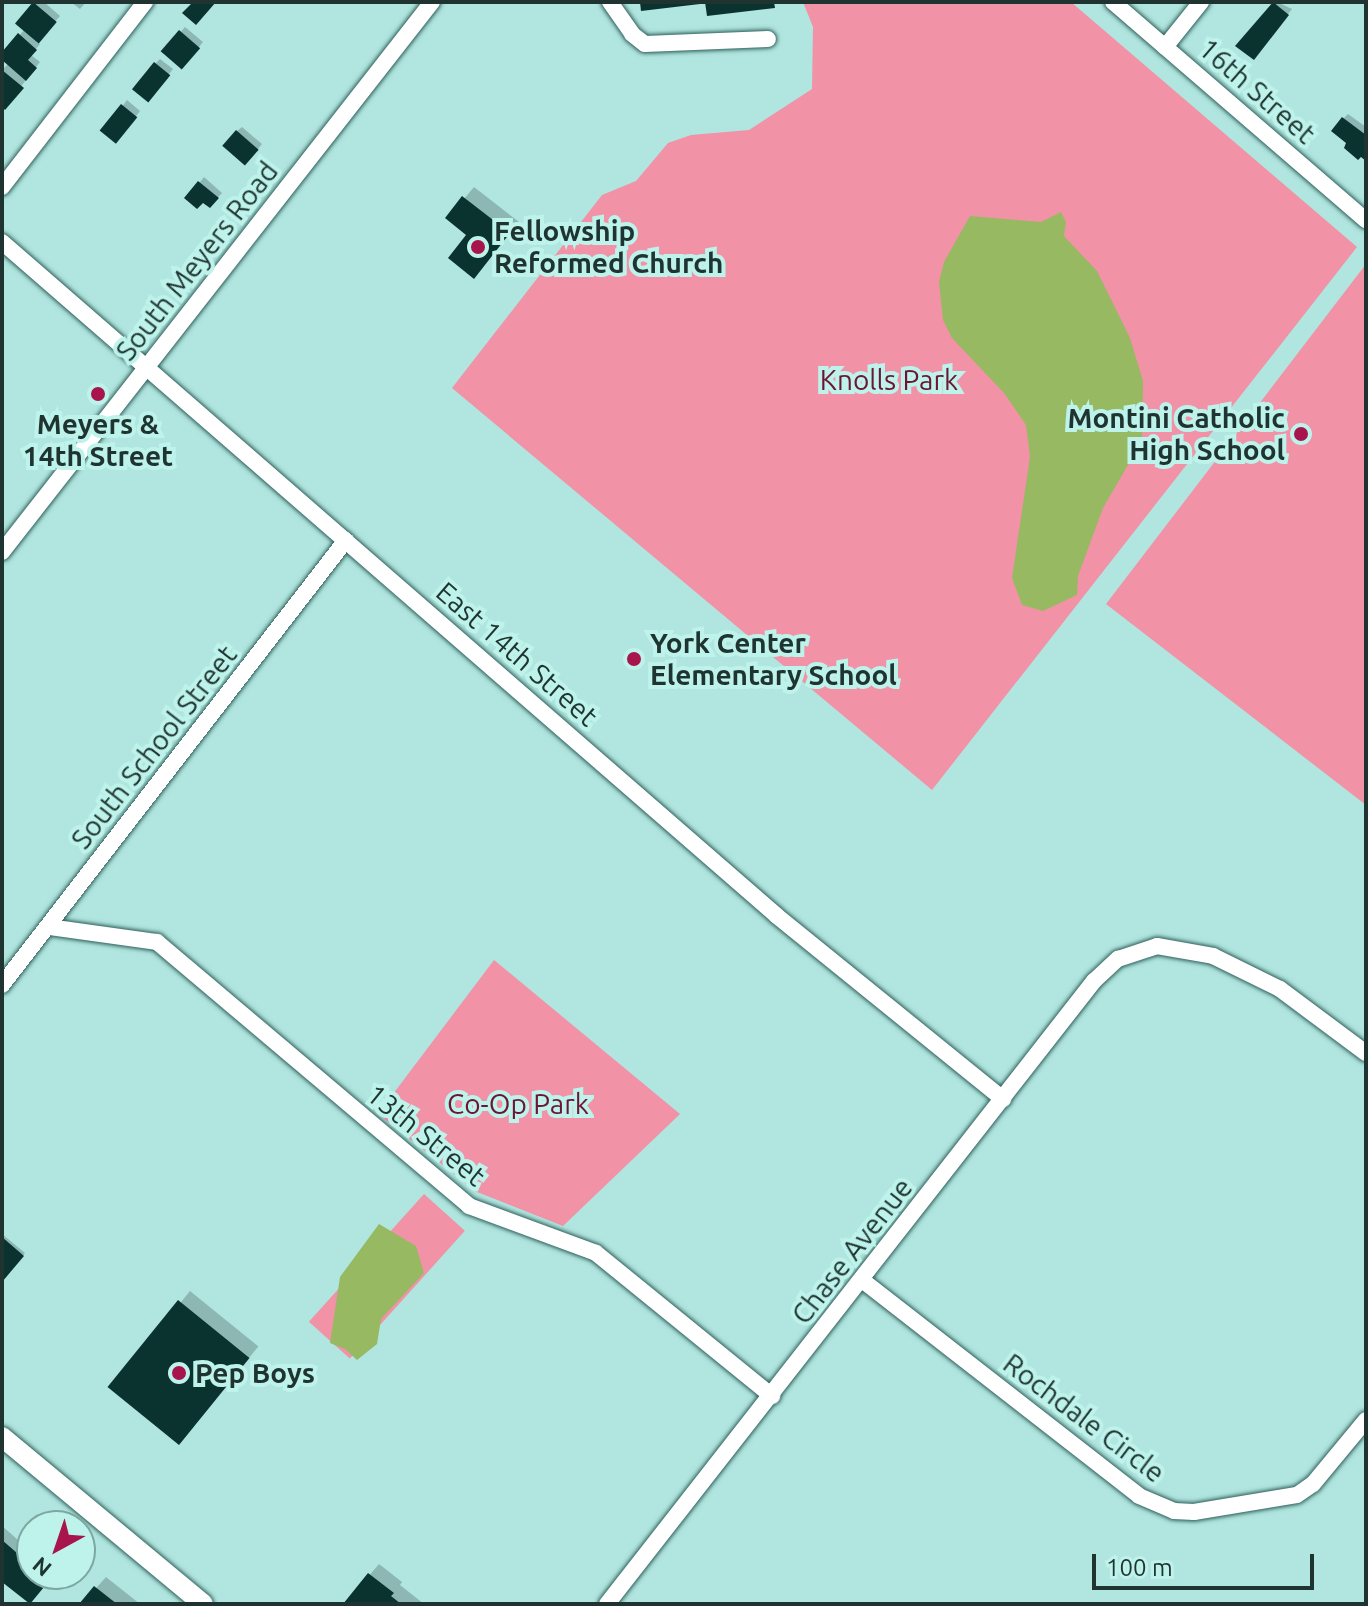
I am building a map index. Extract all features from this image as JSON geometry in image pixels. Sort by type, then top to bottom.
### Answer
[{"type":"main road","points":[[2,1437],[203,1604]]},
{"type":"street","points":[[2,187],[145,2]]},
{"type":"street","name":"South Meyers Road","points":[[2,552],[432,2]]},
{"type":"street","points":[[610,2],[632,34],[645,44],[768,39]]},
{"type":"street","name":"16th Street","points":[[1113,2],[1366,220]]},
{"type":"street","points":[[1165,47],[1201,2]]},
{"type":"street","name":"East 14th Street","points":[[2,242],[777,916],[1003,1099]]},
{"type":"street","name":"South School Street","points":[[2,985],[346,540]]},
{"type":"street","name":"13th Street","points":[[49,927],[157,942],[469,1206],[596,1253],[772,1396]]},
{"type":"street","name":"Chase Avenue","points":[[610,1602],[1094,981],[1118,959],[1142,948],[1183,948],[1238,966],[1303,1005],[1366,1053]]},
{"type":"street","name":"Rochdale Circle","points":[[862,1280],[1120,1481],[1148,1500],[1174,1511],[1194,1512],[1297,1495],[1313,1484],[1366,1420]]},
{"type":"green space","name":"Knolls Park","points":[[803,2],[1071,2],[1357,247],[932,790],[452,388],[602,195],[636,181],[668,143],[691,135],[749,130],[812,89],[813,27]]},
{"type":"green space","name":"Montini Catholic High School","points":[[1366,264],[1366,805],[1106,604]]},
{"type":"green space","name":"Co-Op Park","points":[[494,960],[680,1114],[563,1226],[477,1192],[378,1114]]},
{"type":"green space","name":"Co-Op Park","points":[[424,1194],[465,1231],[350,1359],[309,1322]]},
{"type":"shaded area","points":[[1061,212],[1066,222],[1064,236],[1097,271],[1130,338],[1143,381],[1142,437],[1145,444],[1136,451],[1103,508],[1078,576],[1077,595],[1043,611],[1022,605],[1012,578],[1030,457],[1026,425],[1004,393],[952,338],[943,320],[939,282],[944,262],[970,216],[1041,222]]},
{"type":"shaded area","name":"Co-Op Park","points":[[379,1224],[416,1246],[424,1273],[381,1319],[377,1344],[357,1360],[345,1349],[330,1343],[340,1277]]},
{"type":"building","points":[[33,2],[57,22],[39,43],[15,23]]},
{"type":"building","points":[[193,2],[216,2],[196,25],[182,13]]},
{"type":"building","points":[[640,2],[700,2],[700,4],[641,11]]},
{"type":"building","points":[[705,2],[774,2],[775,8],[707,16]]},
{"type":"building","points":[[1273,2],[1289,15],[1254,60],[1235,46]]},
{"type":"building","points":[[179,30],[200,48],[182,70],[161,51]]},
{"type":"building","points":[[18,33],[37,50],[28,60],[37,68],[26,81],[2,60],[2,52]]},
{"type":"building","points":[[154,62],[170,75],[148,102],[132,89]]},
{"type":"building","points":[[2,70],[24,88],[5,110],[2,107]]},
{"type":"building","points":[[121,104],[137,117],[116,144],[100,130]]},
{"type":"building","points":[[1342,117],[1366,135],[1366,161],[1361,157],[1358,160],[1344,148],[1346,143],[1331,131]]},
{"type":"building","points":[[236,130],[259,150],[245,166],[222,146]]},
{"type":"building","points":[[198,181],[219,198],[210,208],[203,203],[197,209],[184,198]]},
{"type":"building","name":"Fellowship Reformed Church","points":[[462,196],[510,233],[474,279],[448,258],[466,235],[445,218]]},
{"type":"building","points":[[2,1237],[24,1256],[2,1282]]},
{"type":"building","name":"Pep Boys","points":[[178,1300],[249,1358],[179,1445],[108,1387]]},
{"type":"building","points":[[2,1540],[16,1552],[16,1590],[42,1590],[30,1604],[2,1582]]},
{"type":"building","points":[[368,1573],[394,1593],[391,1596],[401,1604],[343,1604]]},
{"type":"building","points":[[96,1588],[117,1604],[79,1604]]},
{"type":"place","name":"Fellowship Reformed Church","points":[[478,247]]},
{"type":"place","name":"Meyers & 14th Street","points":[[98,394]]},
{"type":"place","name":"Montini Catholic High School","points":[[1301,434]]},
{"type":"place","name":"York Center Elementary School","points":[[634,659]]},
{"type":"place","name":"Pep Boys","points":[[179,1373]]}]
